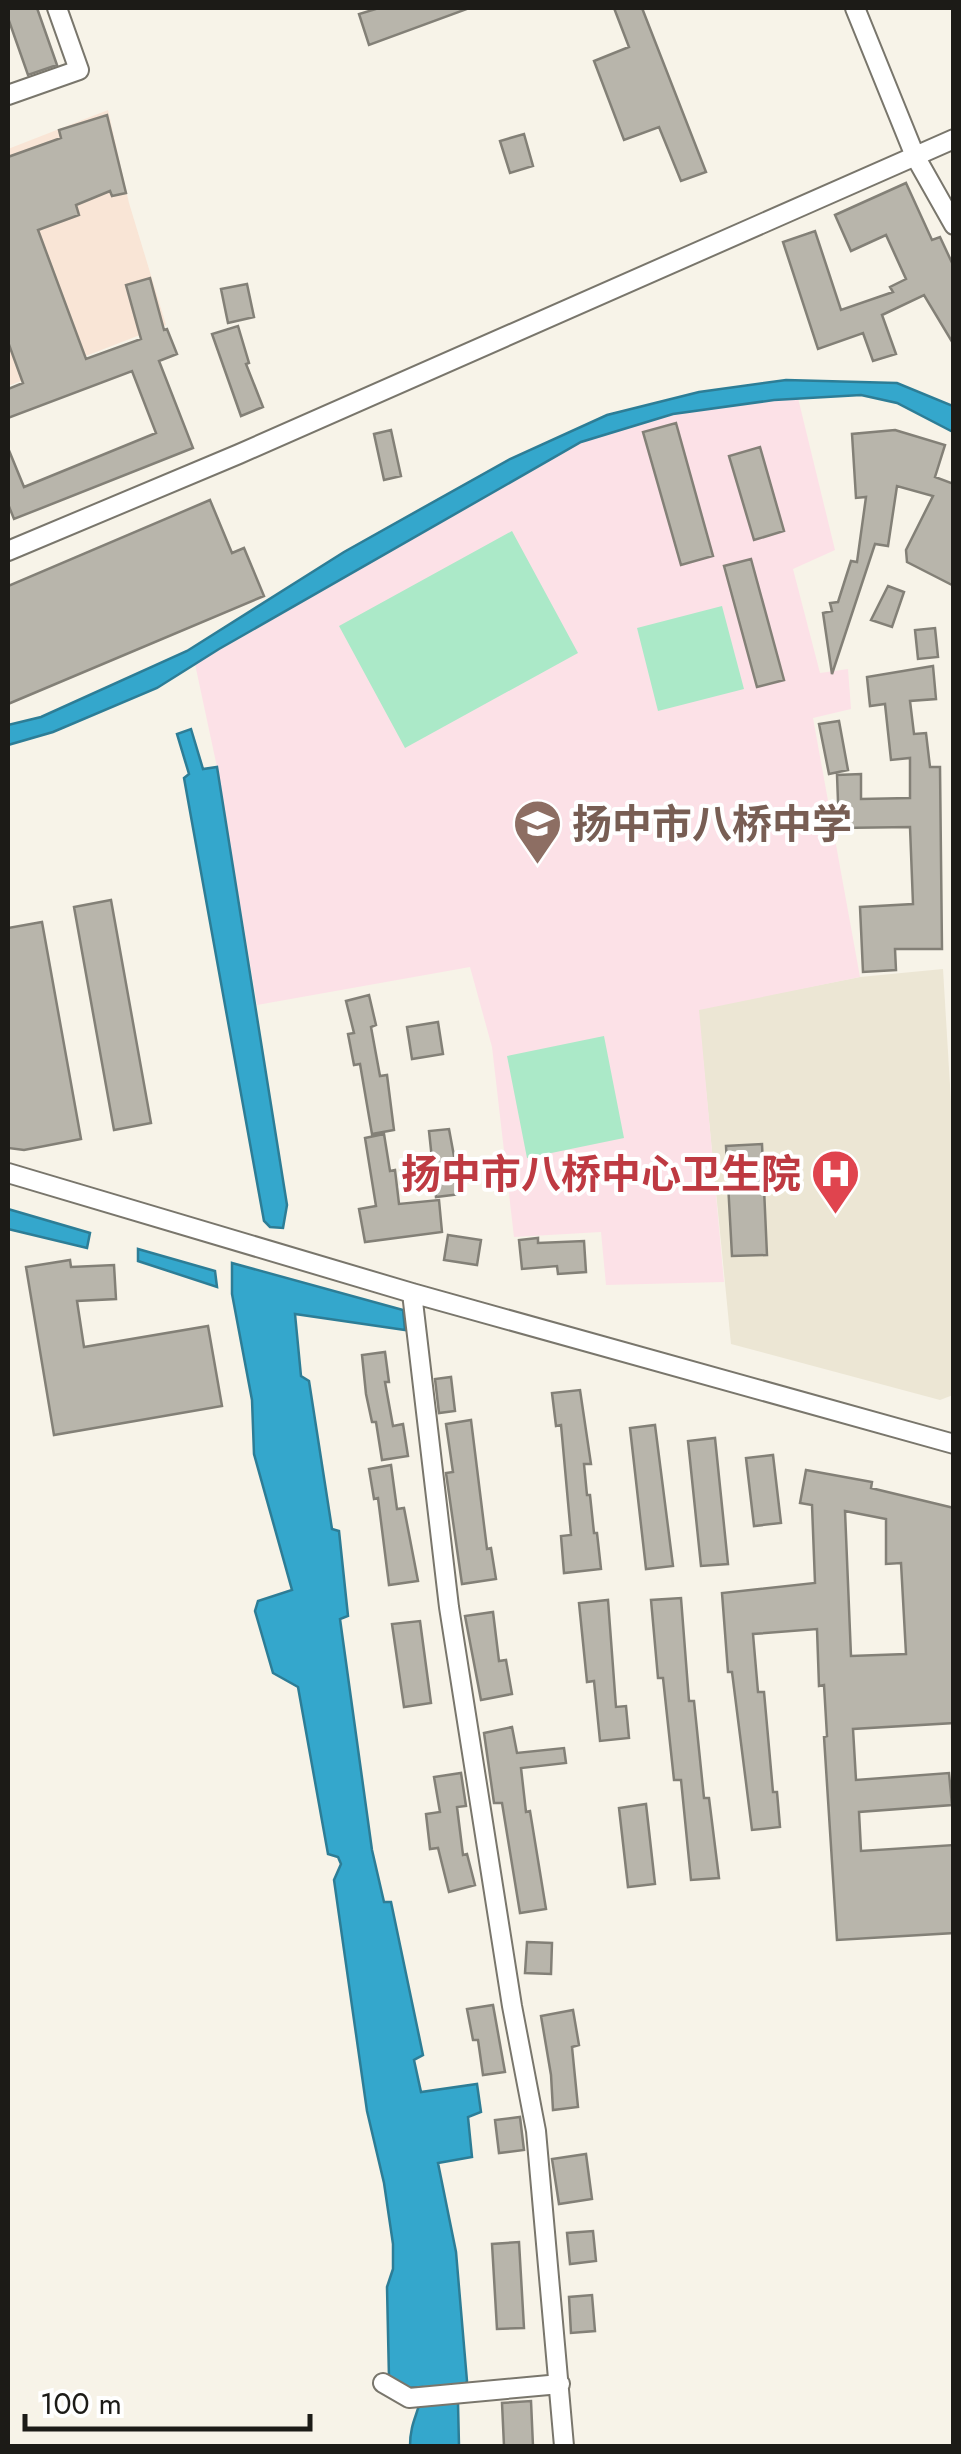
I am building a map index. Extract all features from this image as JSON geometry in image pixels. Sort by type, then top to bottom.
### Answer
[{"type":"street","points":[[8,95],[79,70],[57,8]]},
{"type":"street","points":[[854,8],[914,156],[954,225]]},
{"type":"street","points":[[8,551],[954,139]]},
{"type":"street","points":[[8,1173],[412,1293],[954,1444]]},
{"type":"street","points":[[412,1293],[449,1607],[512,2006],[536,2130],[564,2446]]},
{"type":"street","points":[[384,2383],[409,2398],[560,2384]]},
{"type":"shaded area","points":[[108,110],[129,203],[166,325],[8,386],[8,149]]},
{"type":"shaded area","name":"扬中市八桥中学","points":[[798,398],[835,550],[793,569],[820,673],[848,669],[851,709],[813,718],[860,977],[699,1010],[724,1282],[606,1285],[601,1232],[514,1237],[492,1047],[470,967],[257,1005],[217,767],[195,664],[581,442],[673,414]]},
{"type":"shaded area","name":"扬中市八桥中心卫生院","points":[[943,969],[954,1152],[953,1395],[940,1400],[731,1344],[698,1009],[860,977]]},
{"type":"green space","points":[[512,531],[578,653],[405,748],[339,626]]},
{"type":"green space","points":[[722,606],[744,689],[658,711],[637,628]]},
{"type":"green space","points":[[604,1036],[624,1138],[527,1158],[507,1056]]},
{"type":"water","points":[[786,380],[897,383],[953,406],[953,432],[897,403],[861,395],[774,400],[673,414],[581,442],[157,688],[53,732],[8,745],[8,725],[41,717],[187,651],[344,552],[510,459],[607,415],[699,392]]},
{"type":"water","points":[[191,729],[203,769],[217,767],[287,1205],[283,1228],[270,1227],[264,1221],[184,778],[189,774],[177,734]]},
{"type":"water","points":[[8,1209],[90,1233],[87,1248],[8,1229]]},
{"type":"water","points":[[138,1249],[215,1271],[217,1287],[138,1261]]},
{"type":"water","points":[[232,1263],[403,1310],[405,1330],[295,1314],[301,1376],[309,1381],[332,1529],[339,1531],[348,1616],[340,1619],[372,1850],[384,1902],[391,1902],[423,2055],[414,2060],[421,2092],[477,2084],[481,2112],[468,2117],[472,2157],[438,2163],[456,2252],[467,2381],[458,2403],[459,2446],[410,2446],[422,2387],[403,2388],[389,2378],[387,2287],[393,2269],[393,2244],[367,2111],[334,1880],[341,1864],[338,1857],[328,1854],[298,1687],[273,1673],[255,1611],[258,1601],[292,1590],[254,1454],[252,1400],[232,1294]]},
{"type":"building","points":[[8,8],[37,8],[57,65],[28,75]]},
{"type":"building","points":[[379,8],[467,9],[369,45],[359,14]]},
{"type":"building","points":[[614,8],[642,8],[706,172],[681,181],[659,127],[624,140],[594,61],[629,47]]},
{"type":"building","points":[[107,115],[126,193],[112,196],[110,191],[76,205],[79,215],[38,230],[86,359],[141,339],[126,285],[150,278],[164,330],[167,329],[177,354],[159,361],[193,448],[14,519],[8,504],[8,448],[24,487],[156,433],[132,371],[8,418],[8,389],[23,383],[8,342],[8,157],[61,138],[59,130]]},
{"type":"building","points":[[524,134],[533,166],[510,173],[500,141]]},
{"type":"building","points":[[906,183],[932,240],[940,237],[954,267],[954,345],[924,295],[882,315],[896,354],[873,361],[863,333],[818,349],[783,242],[815,231],[841,310],[893,292],[890,287],[906,279],[886,235],[851,251],[835,215]]},
{"type":"building","points":[[247,284],[254,317],[228,323],[221,289]]},
{"type":"building","points":[[238,326],[249,363],[246,364],[263,407],[241,416],[212,334]]},
{"type":"building","points":[[676,423],[713,556],[681,565],[643,432]]},
{"type":"building","points":[[391,430],[401,476],[384,480],[374,434]]},
{"type":"building","points":[[895,430],[945,445],[935,477],[954,484],[954,586],[907,562],[906,550],[933,496],[897,486],[888,546],[875,544],[832,674],[823,613],[832,611],[830,603],[838,602],[851,561],[857,562],[866,497],[856,498],[852,434]]},
{"type":"building","points":[[760,447],[784,531],[754,540],[729,456]]},
{"type":"building","points":[[210,500],[232,553],[244,548],[264,596],[8,704],[8,586]]},
{"type":"building","points":[[751,559],[784,680],[757,687],[724,566]]},
{"type":"building","points":[[888,586],[904,592],[892,627],[871,620]]},
{"type":"building","points":[[935,628],[938,657],[918,659],[915,630]]},
{"type":"building","points":[[933,666],[936,699],[910,701],[914,734],[926,733],[930,767],[940,767],[942,949],[895,949],[896,970],[863,972],[860,907],[913,904],[910,827],[839,828],[837,775],[861,774],[861,799],[910,798],[910,758],[891,760],[885,704],[870,706],[867,677]]},
{"type":"building","points":[[839,721],[848,770],[829,774],[819,724]]},
{"type":"building","points":[[111,900],[151,1123],[114,1130],[74,907]]},
{"type":"building","points":[[42,922],[81,1139],[24,1150],[8,1148],[8,928]]},
{"type":"building","points":[[369,995],[380,1076],[387,1075],[394,1130],[372,1134],[360,1064],[354,1065],[348,1034],[354,1033],[346,1001]]},
{"type":"building","points":[[438,1022],[443,1054],[412,1059],[407,1027]]},
{"type":"building","points":[[449,1129],[461,1194],[436,1197],[429,1131]]},
{"type":"building","points":[[384,1134],[390,1171],[395,1170],[399,1204],[439,1200],[442,1232],[365,1242],[359,1209],[376,1206],[365,1138]]},
{"type":"building","points":[[762,1144],[767,1255],[732,1256],[726,1146]]},
{"type":"building","points":[[448,1235],[481,1240],[477,1265],[444,1260]]},
{"type":"building","points":[[538,1238],[538,1243],[584,1241],[586,1272],[558,1274],[557,1266],[522,1269],[519,1240]]},
{"type":"building","points":[[70,1260],[71,1267],[114,1265],[116,1299],[77,1301],[84,1347],[208,1326],[222,1406],[54,1435],[26,1267]]},
{"type":"building","points":[[385,1352],[389,1382],[385,1382],[393,1426],[403,1424],[408,1456],[382,1460],[376,1422],[372,1422],[366,1394],[362,1355]]},
{"type":"building","points":[[451,1377],[455,1411],[439,1413],[435,1379]]},
{"type":"building","points":[[580,1390],[591,1464],[584,1464],[587,1495],[601,1569],[564,1573],[561,1536],[571,1535],[561,1425],[556,1426],[552,1393]]},
{"type":"building","points":[[471,1420],[487,1549],[491,1548],[496,1579],[462,1584],[446,1473],[453,1472],[446,1424]]},
{"type":"building","points":[[655,1425],[673,1566],[646,1569],[630,1428]]},
{"type":"building","points":[[715,1438],[728,1564],[701,1566],[688,1441]]},
{"type":"building","points":[[773,1455],[781,1523],[754,1526],[746,1458]]},
{"type":"building","points":[[391,1465],[397,1509],[404,1508],[418,1581],[389,1585],[378,1498],[374,1499],[369,1469]]},
{"type":"building","points":[[806,1470],[872,1482],[871,1488],[954,1508],[954,1723],[853,1729],[856,1780],[949,1773],[952,1805],[859,1812],[861,1851],[954,1845],[954,1933],[837,1940],[824,1685],[819,1686],[817,1629],[753,1634],[758,1692],[764,1692],[780,1827],[752,1830],[732,1672],[728,1672],[722,1593],[815,1583],[812,1505],[800,1503]],"holes":[[[845,1511],[886,1519],[886,1564],[901,1563],[906,1654],[851,1656]]]},
{"type":"building","points":[[681,1598],[689,1701],[694,1701],[704,1798],[709,1798],[719,1878],[691,1880],[681,1780],[674,1780],[663,1678],[658,1678],[651,1600]]},
{"type":"building","points":[[608,1600],[616,1707],[626,1706],[629,1738],[600,1741],[594,1681],[587,1682],[579,1603]]},
{"type":"building","points":[[493,1612],[499,1661],[506,1660],[512,1694],[481,1700],[465,1616]]},
{"type":"building","points":[[420,1621],[431,1703],[404,1707],[392,1624]]},
{"type":"building","points":[[512,1727],[517,1753],[564,1748],[566,1763],[521,1768],[546,1909],[520,1913],[502,1803],[494,1803],[484,1733]]},
{"type":"building","points":[[461,1773],[466,1806],[457,1807],[463,1855],[467,1854],[475,1885],[449,1892],[438,1848],[430,1849],[426,1814],[440,1812],[434,1777]]},
{"type":"building","points":[[646,1804],[655,1884],[628,1887],[619,1808]]},
{"type":"building","points":[[527,1942],[552,1943],[551,1974],[525,1973]]},
{"type":"building","points":[[493,2005],[505,2072],[483,2075],[478,2040],[473,2040],[467,2009]]},
{"type":"building","points":[[573,2010],[579,2045],[572,2047],[578,2107],[553,2110],[541,2016]]},
{"type":"building","points":[[520,2117],[524,2150],[499,2153],[495,2120]]},
{"type":"building","points":[[586,2154],[592,2199],[559,2204],[552,2159]]},
{"type":"building","points":[[593,2231],[596,2261],[570,2264],[567,2233]]},
{"type":"building","points":[[519,2242],[524,2328],[497,2329],[492,2244]]},
{"type":"building","points":[[592,2295],[595,2331],[571,2333],[569,2297]]},
{"type":"building","points":[[531,2401],[533,2446],[504,2446],[502,2403]]},
{"type":"place","name":"扬中市八桥中学","points":[[537,866]]},
{"type":"place","name":"扬中市八桥中心卫生院","points":[[836,1216]]}]
